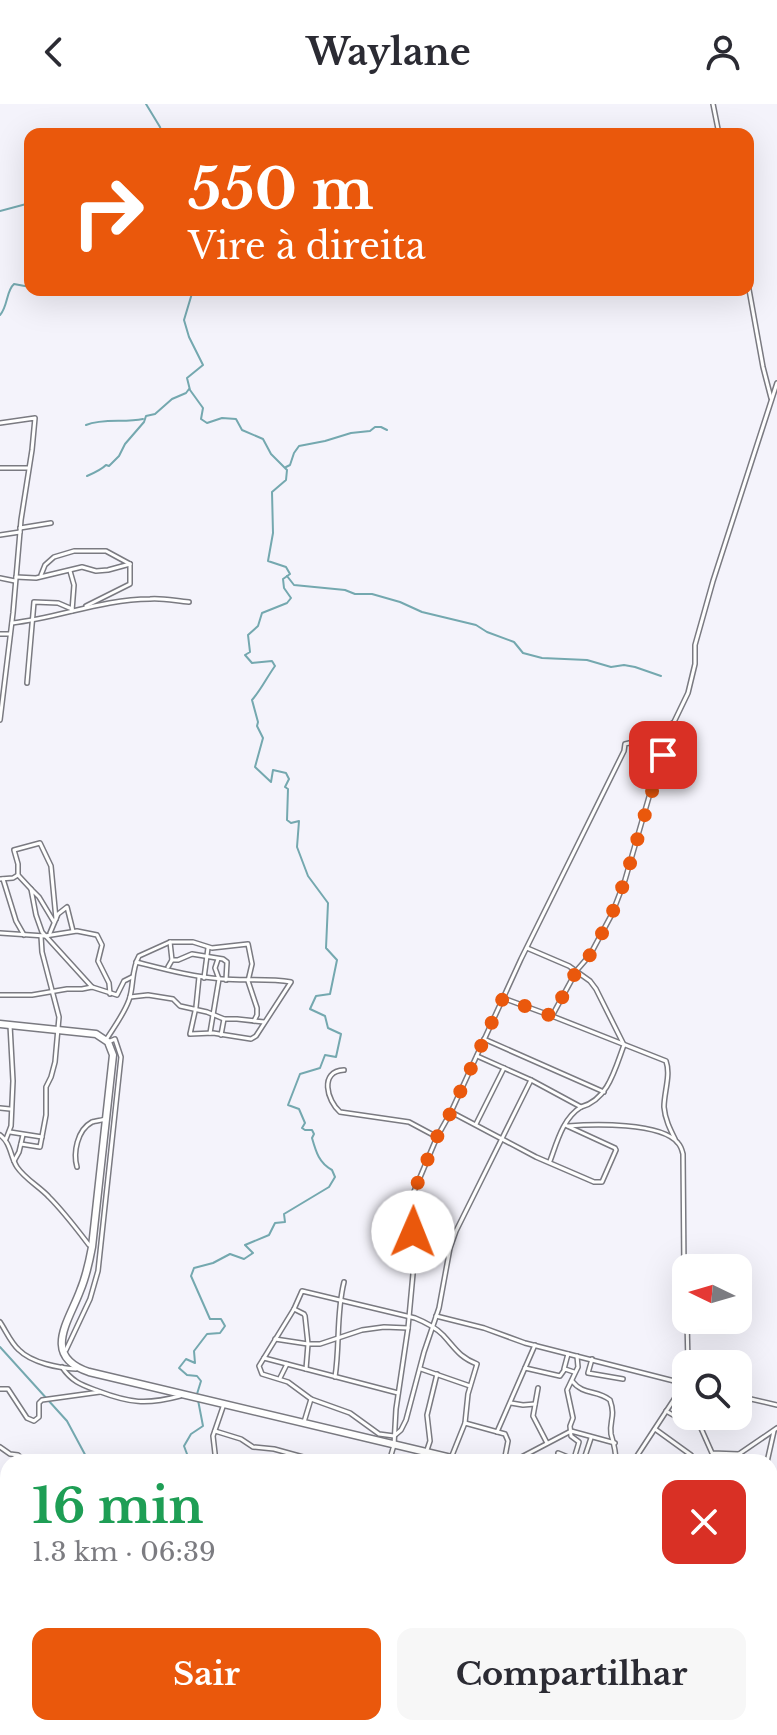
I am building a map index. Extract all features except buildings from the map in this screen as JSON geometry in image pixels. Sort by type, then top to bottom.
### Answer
[{"type":"main road","points":[[0,1024],[96,1034],[107,1041],[111,1049],[113,1062],[92,1247],[85,1278],[63,1326],[64,1353],[69,1361],[80,1369],[434,1454]]},
{"type":"street","points":[[713,104],[718,128]]},
{"type":"street","points":[[750,296],[772,400]]},
{"type":"street","points":[[552,1016],[577,970],[590,955],[612,914],[625,880],[653,783],[674,722],[688,693],[697,636],[777,383]]},
{"type":"street","points":[[0,423],[35,418],[0,720]]},
{"type":"street","points":[[0,468],[29,468]]},
{"type":"street","points":[[0,535],[51,523]]},
{"type":"street","points":[[40,576],[51,559],[74,551],[106,551],[130,564]]},
{"type":"street","points":[[0,578],[28,578],[82,567],[96,571],[110,570],[130,564]]},
{"type":"street","points":[[83,608],[130,584],[130,564]]},
{"type":"street","points":[[70,571],[74,585],[72,610]]},
{"type":"street","points":[[12,623],[150,598],[189,602]]},
{"type":"street","points":[[27,683],[34,602],[58,603],[72,610]]},
{"type":"street","points":[[0,634],[10,634]]},
{"type":"street","points":[[391,1454],[414,1263],[411,1201],[437,1137],[625,744],[650,738],[674,722]]},
{"type":"street","points":[[40,843],[51,866],[55,920],[18,875],[14,850],[40,843]]},
{"type":"street","points":[[18,875],[1,879],[24,935]]},
{"type":"street","points":[[31,889],[36,915],[45,935],[92,987],[118,994],[124,981],[133,977]]},
{"type":"street","points":[[21,1144],[40,1147],[46,1115],[46,1087],[53,1069],[58,1030],[59,1010],[42,952],[45,935],[67,907],[73,931]]},
{"type":"street","points":[[0,933],[45,935],[84,931],[97,935],[102,945],[98,961],[109,983],[110,994]]},
{"type":"street","points":[[167,969],[172,960],[170,942]]},
{"type":"street","points":[[107,1041],[130,997],[136,962],[142,954],[170,942],[193,942],[208,948],[248,944],[252,964],[248,981],[257,1008],[254,1021]]},
{"type":"street","points":[[136,962],[202,977],[291,982],[253,1039],[210,1033],[190,1034],[202,977],[206,956],[208,948]]},
{"type":"street","points":[[527,948],[577,970],[596,989],[624,1045],[604,1092],[592,1104],[581,1107],[571,1115],[549,1163]]},
{"type":"street","points":[[172,960],[192,954],[218,958],[227,962],[226,980]]},
{"type":"street","points":[[210,1033],[219,979],[215,968],[218,958]]},
{"type":"street","points":[[0,995],[23,996],[92,987]]},
{"type":"street","points":[[130,997],[148,995],[173,999],[180,1006],[224,1019],[264,1022]]},
{"type":"street","points":[[503,998],[668,1064],[664,1110],[683,1154],[684,1254]]},
{"type":"street","points":[[221,1035],[224,1019]]},
{"type":"street","points":[[6,1139],[10,1132],[13,1073],[10,1025]]},
{"type":"street","points":[[64,1353],[90,1299],[98,1271],[121,1057],[115,1039],[107,1041]]},
{"type":"street","points":[[484,1039],[604,1092]]},
{"type":"street","points":[[476,1055],[581,1107]]},
{"type":"street","points":[[476,1124],[504,1068]]},
{"type":"street","points":[[344,1070],[337,1070],[330,1076],[329,1083],[328,1095],[332,1105],[340,1112],[409,1122],[437,1137]]},
{"type":"street","points":[[453,1454],[465,1423],[470,1386],[477,1364],[462,1358],[440,1333],[432,1327],[425,1322],[305,1290],[259,1366],[260,1372],[288,1382],[311,1399],[350,1413],[379,1434],[394,1436],[401,1430],[406,1420],[432,1327],[436,1316],[456,1231],[531,1080]]},
{"type":"street","points":[[0,1108],[10,1109]]},
{"type":"street","points":[[451,1112],[549,1163],[594,1182],[602,1182],[615,1148],[566,1126]]},
{"type":"street","points":[[77,1167],[76,1148],[82,1132],[93,1121],[106,1119]]},
{"type":"street","points":[[566,1126],[637,1127],[659,1131],[676,1141]]},
{"type":"street","points":[[10,1132],[42,1137]]},
{"type":"street","points":[[0,1135],[6,1139],[20,1171],[48,1195],[92,1247]]},
{"type":"street","points":[[14,1161],[23,1135]]},
{"type":"street","points":[[335,1377],[339,1338],[337,1324],[344,1282]]},
{"type":"street","points":[[294,1309],[304,1314],[308,1344],[306,1369]]},
{"type":"street","points":[[436,1316],[672,1380]]},
{"type":"street","points":[[0,1322],[24,1355],[62,1367],[80,1369]]},
{"type":"street","points":[[275,1339],[308,1344],[326,1343],[362,1330],[408,1328]]},
{"type":"street","points":[[497,1432],[535,1345]]},
{"type":"street","points":[[525,1368],[560,1376],[568,1353]]},
{"type":"street","points":[[575,1454],[579,1442],[571,1437],[573,1420],[567,1390],[578,1367],[577,1356]]},
{"type":"street","points":[[264,1358],[398,1393]]},
{"type":"street","points":[[592,1359],[588,1373],[623,1379]]},
{"type":"street","points":[[279,1379],[287,1364]]},
{"type":"street","points":[[62,1367],[70,1378],[124,1401],[148,1402],[185,1395]]},
{"type":"street","points":[[420,1369],[470,1386]]},
{"type":"street","points":[[564,1369],[576,1372]]},
{"type":"street","points":[[426,1452],[431,1437],[427,1415],[437,1374]]},
{"type":"street","points":[[572,1380],[581,1390],[602,1394],[610,1400],[616,1454]]},
{"type":"street","points":[[538,1388],[533,1420],[547,1443]]},
{"type":"street","points":[[0,1389],[8,1389],[32,1421],[39,1417],[39,1403],[42,1400],[100,1392]]},
{"type":"street","points":[[304,1423],[311,1399]]},
{"type":"street","points":[[752,1399],[777,1405]]},
{"type":"street","points":[[509,1402],[535,1404]]},
{"type":"street","points":[[638,1454],[672,1402]]},
{"type":"street","points":[[215,1454],[215,1431],[224,1404]]},
{"type":"street","points":[[666,1411],[689,1424],[700,1426],[712,1453],[739,1454],[776,1430]]},
{"type":"street","points":[[465,1423],[507,1437],[505,1454]]},
{"type":"street","points":[[654,1429],[690,1454]]},
{"type":"street","points":[[769,1454],[776,1430]]},
{"type":"street","points":[[215,1431],[241,1439],[253,1447],[292,1454]]},
{"type":"street","points":[[527,1454],[571,1431],[615,1443]]},
{"type":"street","points":[[585,1454],[591,1438]]},
{"type":"waterway","points":[[146,104],[160,128]]},
{"type":"waterway","points":[[0,211],[24,205]]},
{"type":"waterway","points":[[0,315],[14,284],[24,286]]},
{"type":"waterway","points":[[191,296],[184,320],[203,365],[187,378],[190,390],[203,408],[201,419],[207,423],[222,418],[236,419],[242,430],[263,439],[271,454],[287,470],[286,480],[272,492],[273,533],[268,561],[286,567],[290,574],[283,579],[284,588],[291,598],[287,603],[262,613],[258,626],[248,635],[250,652],[245,655],[252,663],[272,661],[275,666],[252,700],[257,726],[263,738],[255,767],[271,782],[273,770],[286,773],[289,779],[285,787],[288,789],[287,820],[291,823],[299,821],[297,847],[308,876],[328,903],[326,948],[337,960],[330,994],[316,996],[310,1009],[325,1016],[328,1028],[341,1034],[336,1057],[325,1055],[320,1068],[300,1074],[288,1105],[299,1109],[305,1123],[302,1128],[312,1130],[319,1157],[335,1177],[329,1187],[284,1214],[285,1222],[275,1223],[269,1235],[245,1245],[253,1253],[244,1259],[230,1254],[194,1268],[191,1276],[210,1319],[221,1319],[225,1326],[220,1333],[207,1334],[194,1351],[195,1363],[186,1359],[179,1368],[201,1381],[197,1394]]},
{"type":"waterway","points":[[87,476],[109,466],[119,456],[146,416],[155,414],[189,389]]},
{"type":"waterway","points":[[86,425],[143,419]]},
{"type":"waterway","points":[[286,467],[299,446],[370,431],[375,427],[387,430]]},
{"type":"waterway","points":[[287,576],[294,585],[372,594],[422,612],[476,625],[514,642],[523,653],[542,658],[587,660],[611,667],[624,665],[661,676]]},
{"type":"waterway","points":[[0,1347],[67,1421],[85,1454]]},
{"type":"waterway","points":[[187,1454],[184,1446],[191,1434],[203,1426],[198,1400]]},
{"type":"route","points":[[413,1232],[413,1194],[503,998],[552,1016],[614,909],[663,755]]}]
